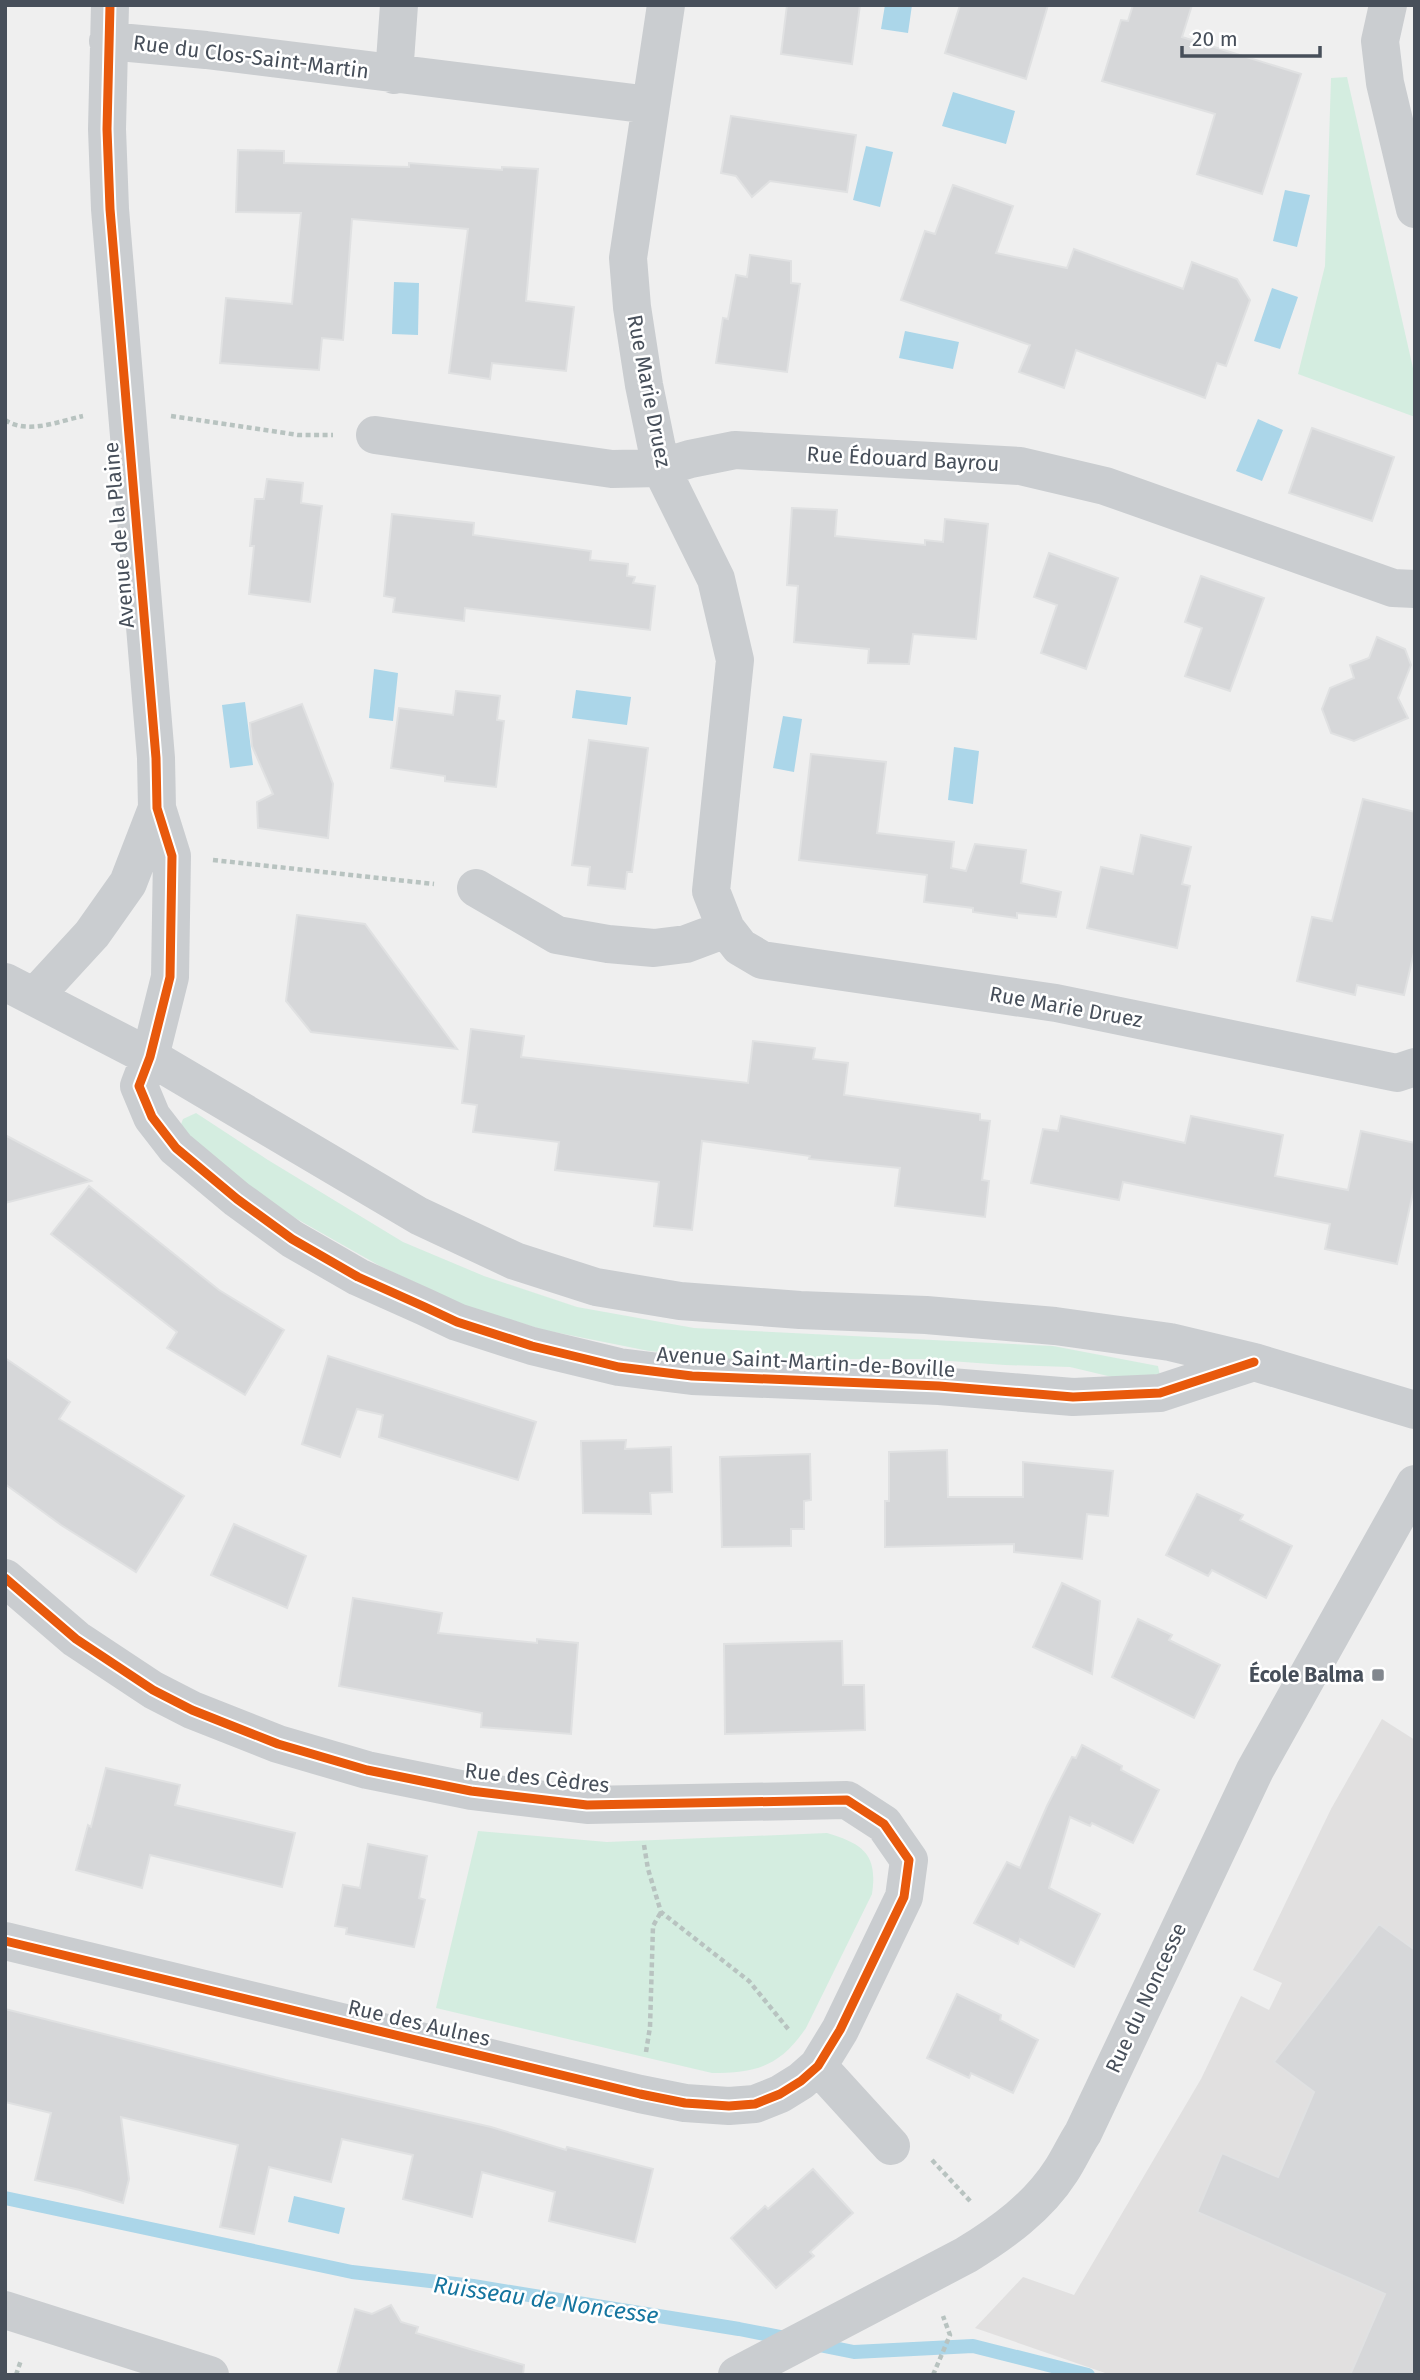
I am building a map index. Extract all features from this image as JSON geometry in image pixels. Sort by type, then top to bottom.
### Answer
[{"type":"street","name":"Rue du Clos-Saint-Martin","points":[[394,75],[399,5]]},
{"type":"street","name":"Rue Marie Druez","points":[[666,5],[628,258],[643,385],[662,468],[716,579],[735,660],[711,891],[726,929],[740,947],[762,960],[1056,1003],[1397,1073],[1415,1067]]},
{"type":"street","points":[[1388,5],[1380,41],[1385,83],[1415,209]]},
{"type":"street","name":"Rue du Clos-Saint-Martin","points":[[109,23],[192,48],[650,105]]},
{"type":"street","name":"Avenue de la Plaine","points":[[109,23],[107,129],[110,209],[156,758],[157,808],[172,856],[170,977],[150,1057]]},
{"type":"street","name":"Rue Édouard Bayrou","points":[[375,435],[612,469],[662,468],[735,450],[1020,466],[1105,486],[1393,588],[1415,589]]},
{"type":"street","name":"Avenue de la Plaine","points":[[20,989],[92,934],[128,883],[157,808]]},
{"type":"street","points":[[477,888],[557,935],[608,944],[654,948],[676,946],[726,929]]},
{"type":"street","points":[[20,989],[150,1057],[419,1216],[514,1261],[596,1287],[693,1302],[926,1315],[1055,1326],[1170,1342],[1254,1362],[1415,1410]]},
{"type":"street","name":"Avenue Saint-Martin-de-Boville","points":[[150,1057],[139,1086],[152,1117],[176,1148],[248,1207],[292,1239],[358,1277],[457,1322],[532,1346],[619,1367],[692,1376],[762,1381],[939,1386],[1073,1397],[1160,1393],[1254,1362]]},
{"type":"street","name":"Rue du Noncesse","points":[[737,2375],[930,2275],[999,2234],[1046,2191],[1083,2133],[1255,1770],[1415,1484]]},
{"type":"street","name":"Rue des Cèdres","points":[[5,1578],[76,1639],[153,1690],[192,1710],[278,1744],[367,1770],[471,1791],[587,1805],[847,1800],[884,1824],[909,1860],[904,1897],[840,2030],[818,2066]]},
{"type":"street","name":"Rue des Aulnes","points":[[5,1941],[685,2103],[729,2106],[755,2104],[780,2094],[818,2066]]},
{"type":"street","points":[[818,2066],[891,2146]]},
{"type":"street","points":[[5,2310],[210,2375]]},
{"type":"path","points":[[5,421],[30,428],[126,408],[298,435],[375,435]]},
{"type":"path","points":[[218,860],[477,888]]},
{"type":"path","points":[[638,1804],[648,1869],[661,1912],[749,1981],[818,2066]]},
{"type":"path","points":[[640,2094],[650,2028],[653,1926],[661,1912]]},
{"type":"path","points":[[891,2146],[930,2159],[999,2234]]},
{"type":"path","points":[[933,2375],[950,2335]]},
{"type":"shaded area","points":[[1382,1719],[1415,1740],[1415,2375],[1111,2375],[975,2328],[1023,2277],[1074,2295],[1201,2079],[1241,1996],[1269,2010],[1282,1983],[1253,1970],[1331,1809]]},
{"type":"green space","points":[[1347,77],[1415,377],[1415,417],[1298,374],[1325,266],[1331,78]]},
{"type":"green space","points":[[196,1113],[403,1242],[484,1276],[577,1307],[694,1328],[1053,1346],[1158,1366],[1160,1376],[1146,1385],[1070,1367],[922,1359],[728,1359],[649,1351],[544,1330],[468,1307],[380,1266],[249,1192],[177,1135],[183,1119]]},
{"type":"green space","points":[[478,1831],[607,1842],[827,1833],[850,1842],[865,1853],[873,1869],[872,1894],[806,2028],[796,2041],[777,2059],[766,2065],[742,2071],[712,2073],[436,2008]]},
{"type":"water","points":[[885,5],[912,5],[908,33],[881,29]]},
{"type":"water","points":[[953,92],[1015,111],[1006,144],[942,126]]},
{"type":"water","points":[[866,146],[893,152],[880,207],[853,200]]},
{"type":"water","points":[[1285,190],[1310,195],[1297,247],[1273,241]]},
{"type":"water","points":[[394,282],[419,283],[418,335],[392,334]]},
{"type":"water","points":[[1272,288],[1298,297],[1280,349],[1254,341]]},
{"type":"water","points":[[905,331],[959,342],[953,369],[899,358]]},
{"type":"water","points":[[1258,419],[1283,430],[1262,481],[1236,471]]},
{"type":"water","points":[[374,669],[398,673],[393,721],[369,718]]},
{"type":"water","points":[[576,690],[631,697],[627,725],[572,718]]},
{"type":"water","points":[[245,702],[253,765],[230,768],[222,705]]},
{"type":"water","points":[[783,716],[802,719],[794,772],[773,768]]},
{"type":"water","points":[[954,747],[979,751],[973,804],[948,800]]},
{"type":"water","points":[[294,2196],[345,2208],[339,2234],[288,2222]]},
{"type":"building","points":[[787,5],[860,5],[852,64],[781,54]]},
{"type":"building","points":[[960,5],[1048,5],[1026,79],[945,53]]},
{"type":"building","points":[[1133,5],[1192,5],[1182,37],[1301,74],[1262,194],[1197,174],[1215,114],[1102,81],[1121,20],[1128,21]]},
{"type":"building","points":[[731,116],[856,135],[847,192],[770,181],[752,197],[736,176],[721,173]]},
{"type":"building","points":[[238,150],[284,151],[284,163],[409,167],[409,163],[502,170],[502,167],[538,169],[526,301],[574,307],[566,371],[492,363],[490,379],[449,373],[468,229],[352,219],[343,340],[322,338],[319,370],[220,363],[226,298],[292,304],[301,213],[236,212]]},
{"type":"building","points":[[953,185],[1013,206],[996,253],[1067,268],[1074,249],[1183,289],[1192,262],[1237,279],[1250,300],[1226,366],[1217,363],[1205,398],[1076,350],[1064,388],[1019,372],[1030,345],[901,300],[925,231],[935,234]]},
{"type":"building","points":[[750,255],[791,261],[791,283],[800,284],[787,372],[716,363],[723,318],[728,319],[736,275],[747,277]]},
{"type":"building","points":[[1312,428],[1394,457],[1372,521],[1289,493]]},
{"type":"building","points":[[267,479],[303,483],[301,503],[322,506],[310,602],[249,594],[255,499],[264,499]]},
{"type":"building","points":[[792,508],[837,510],[835,536],[925,545],[925,540],[943,542],[945,519],[988,524],[976,639],[913,634],[909,664],[868,663],[869,649],[794,642],[798,586],[787,585]]},
{"type":"building","points":[[392,514],[474,523],[473,535],[591,551],[590,560],[628,564],[627,576],[635,577],[633,583],[655,586],[650,630],[465,608],[464,621],[393,612],[395,598],[384,596]]},
{"type":"building","points":[[1049,553],[1118,578],[1086,669],[1041,653],[1057,605],[1034,597]]},
{"type":"building","points":[[1201,576],[1264,598],[1230,691],[1185,676],[1202,628],[1185,622]]},
{"type":"building","points":[[1377,637],[1405,649],[1411,665],[1398,698],[1408,718],[1354,741],[1331,733],[1322,709],[1330,688],[1354,678],[1350,665],[1369,658]]},
{"type":"building","points":[[456,691],[500,696],[497,720],[504,721],[496,787],[445,781],[445,776],[391,768],[399,708],[453,715]]},
{"type":"building","points":[[302,704],[333,784],[328,838],[258,828],[257,802],[273,794],[252,746],[250,723]]},
{"type":"building","points":[[589,740],[648,748],[632,872],[627,872],[625,889],[588,885],[590,867],[572,865]]},
{"type":"building","points":[[811,754],[886,762],[877,833],[954,842],[951,868],[966,871],[975,844],[1026,850],[1021,883],[1061,892],[1056,917],[1017,913],[1017,918],[973,912],[973,908],[924,902],[927,875],[799,860]]},
{"type":"building","points":[[1363,799],[1415,812],[1415,948],[1404,995],[1357,985],[1355,995],[1297,981],[1312,917],[1332,921]]},
{"type":"building","points":[[1141,835],[1191,847],[1182,884],[1190,886],[1177,948],[1087,928],[1101,867],[1133,874]]},
{"type":"building","points":[[297,915],[365,924],[457,1049],[311,1032],[286,1001]]},
{"type":"building","points":[[471,1029],[524,1036],[521,1057],[748,1083],[753,1041],[815,1048],[813,1059],[848,1063],[844,1095],[980,1114],[980,1120],[990,1121],[982,1180],[989,1181],[985,1217],[895,1206],[900,1168],[809,1159],[810,1156],[702,1141],[692,1230],[654,1226],[659,1182],[555,1170],[559,1142],[473,1132],[477,1105],[462,1103]]},
{"type":"building","points":[[1061,1116],[1185,1143],[1191,1116],[1283,1135],[1275,1176],[1348,1190],[1361,1131],[1415,1143],[1415,1184],[1397,1264],[1325,1249],[1330,1224],[1123,1182],[1119,1200],[1031,1183],[1043,1129],[1058,1131]]},
{"type":"building","points":[[5,1135],[91,1181],[5,1203]]},
{"type":"building","points":[[89,1186],[219,1290],[284,1330],[245,1395],[167,1348],[177,1332],[51,1234]]},
{"type":"building","points":[[328,1356],[536,1422],[518,1480],[379,1437],[383,1415],[357,1409],[340,1457],[302,1444]]},
{"type":"building","points":[[5,1358],[70,1402],[59,1419],[184,1496],[136,1572],[61,1525],[5,1484]]},
{"type":"building","points":[[626,1440],[625,1449],[671,1447],[672,1492],[650,1493],[651,1514],[583,1513],[581,1441]]},
{"type":"building","points":[[947,1450],[948,1497],[1023,1497],[1023,1462],[1113,1471],[1108,1516],[1087,1514],[1082,1559],[1014,1552],[1014,1544],[885,1547],[889,1452]]},
{"type":"building","points":[[810,1454],[811,1500],[804,1501],[804,1529],[791,1529],[791,1546],[722,1547],[720,1457]]},
{"type":"building","points":[[1197,1494],[1243,1515],[1240,1520],[1292,1546],[1266,1598],[1212,1570],[1208,1576],[1166,1555]]},
{"type":"building","points":[[234,1524],[306,1556],[287,1608],[211,1575]]},
{"type":"building","points":[[1062,1583],[1100,1601],[1092,1674],[1033,1647]]},
{"type":"building","points":[[353,1598],[442,1613],[438,1633],[537,1643],[537,1639],[578,1643],[571,1734],[481,1727],[482,1713],[339,1686]]},
{"type":"building","points":[[1138,1619],[1172,1635],[1169,1640],[1220,1665],[1194,1718],[1112,1677]]},
{"type":"building","points":[[842,1641],[843,1685],[864,1685],[865,1730],[725,1734],[724,1644]]},
{"type":"building","points":[[1082,1745],[1159,1790],[1133,1843],[1092,1823],[1090,1826],[1070,1817],[1049,1888],[1100,1914],[1074,1967],[1020,1939],[1018,1944],[974,1923],[1007,1862],[1020,1868],[1047,1806],[1072,1757],[1076,1758]]},
{"type":"building","points":[[106,1768],[180,1785],[175,1805],[295,1833],[282,1887],[150,1855],[142,1888],[76,1870],[88,1825],[91,1827]]},
{"type":"building","points":[[368,1844],[427,1856],[419,1898],[425,1900],[414,1947],[346,1934],[347,1928],[335,1926],[343,1885],[360,1888]]},
{"type":"building","points":[[1379,1924],[1415,1950],[1415,2375],[1350,2375],[1385,2294],[1197,2212],[1222,2153],[1278,2177],[1314,2092],[1274,2062]]},
{"type":"building","points":[[957,1994],[1001,2015],[1000,2020],[1038,2040],[1013,2093],[971,2073],[969,2078],[927,2058]]},
{"type":"building","points":[[5,2009],[286,2080],[491,2127],[566,2150],[567,2147],[653,2169],[635,2242],[549,2221],[555,2192],[482,2172],[472,2217],[403,2199],[413,2155],[342,2139],[331,2182],[269,2167],[254,2234],[220,2227],[238,2145],[121,2117],[129,2179],[123,2203],[35,2180],[51,2113],[5,2102]]},
{"type":"building","points":[[813,2169],[853,2213],[810,2252],[814,2256],[776,2288],[731,2238],[765,2206],[768,2209]]},
{"type":"building","points":[[391,2305],[401,2322],[418,2327],[416,2333],[524,2365],[523,2375],[337,2375],[355,2309],[372,2314]]},
{"type":"waterway","name":"Ruisseau de Noncesse","points":[[5,2198],[352,2272],[473,2286],[791,2339]]},
{"type":"waterway","name":"Ruisseau de Noncesse","points":[[814,2344],[854,2352],[973,2346],[1088,2375]]},
{"type":"cycle path","points":[[110,5],[107,129],[110,209],[156,758],[157,808],[172,856],[170,977],[150,1057],[139,1086],[152,1117],[176,1148],[237,1199],[292,1239],[358,1277],[457,1322],[532,1346],[619,1367],[692,1376],[939,1386],[1073,1397],[1160,1393],[1254,1362]]},
{"type":"cycle path","points":[[5,1578],[76,1639],[153,1690],[192,1710],[278,1744],[367,1770],[471,1791],[587,1805],[847,1800],[884,1824],[909,1860],[904,1897],[840,2030],[818,2066],[780,2094],[755,2104],[729,2106],[685,2103],[640,2094],[5,1941]]},
{"type":"place","name":"École Balma","points":[[1378,1675]]}]
